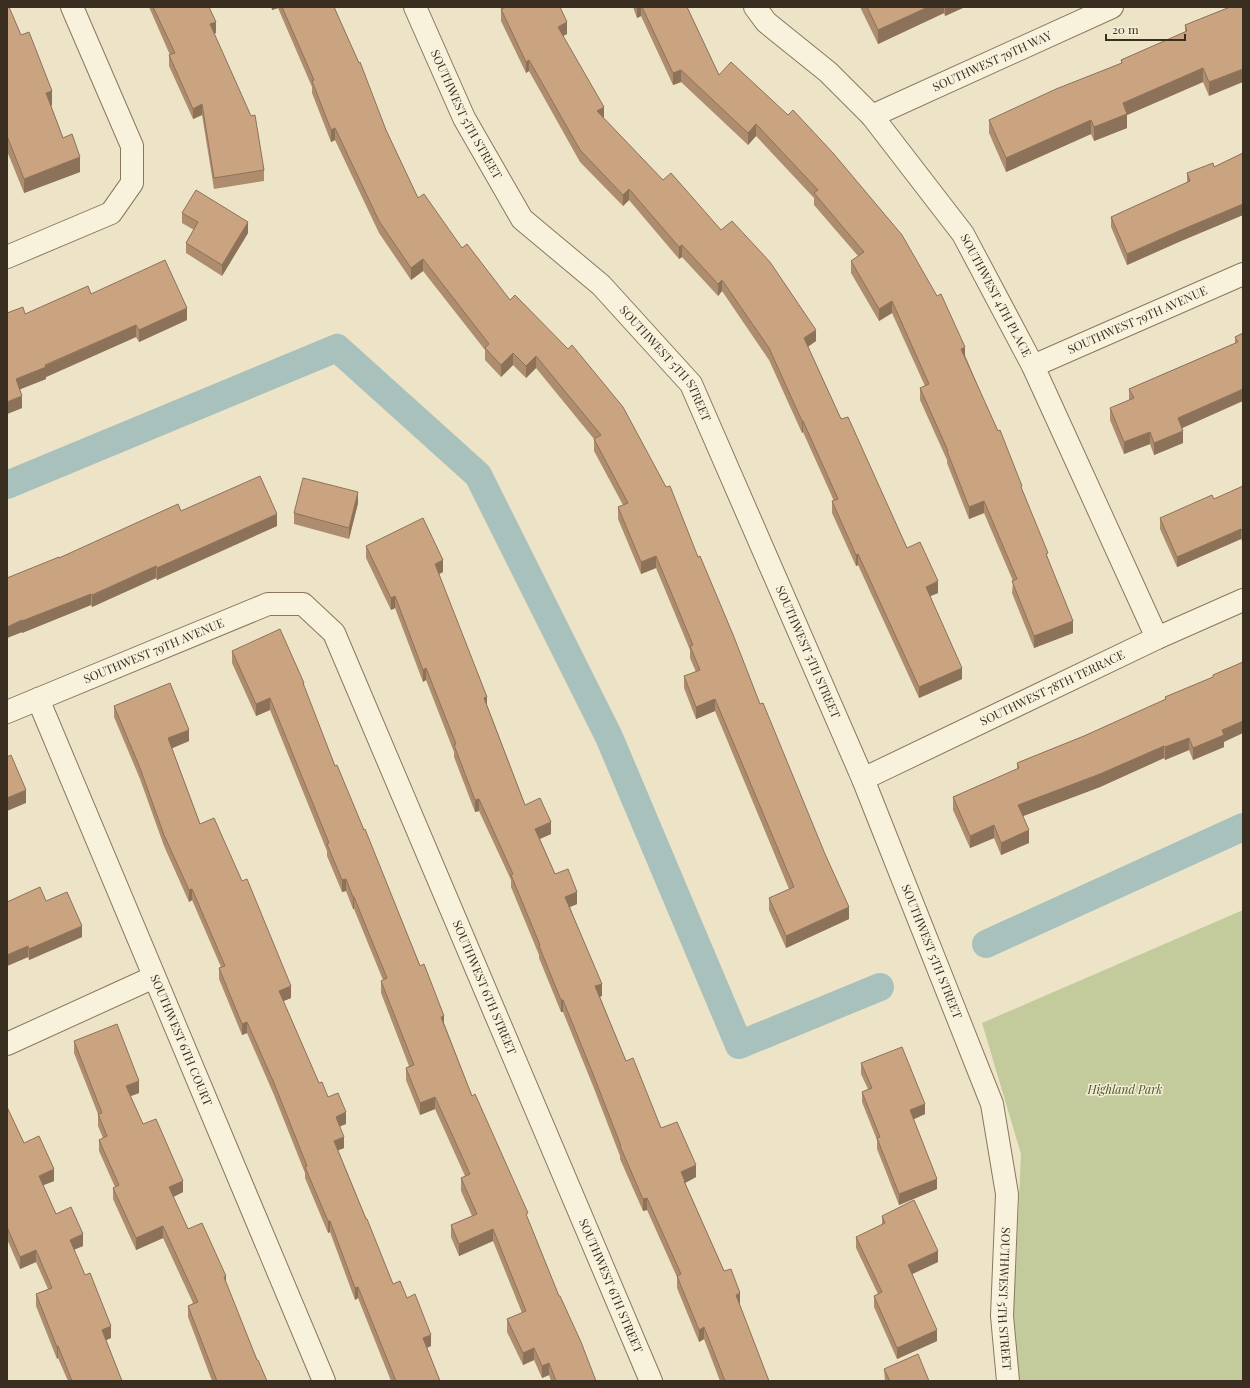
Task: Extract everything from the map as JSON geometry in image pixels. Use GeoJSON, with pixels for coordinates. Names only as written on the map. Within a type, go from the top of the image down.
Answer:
{"type":"FeatureCollection","features":[{"type":"Feature","properties":{"kind":"street"},"geometry":{"type":"LineString","coordinates":[[7,257],[111,213],[132,183],[132,146],[72,7]]}},
{"type":"Feature","properties":{"kind":"street","name":"SOUTHWEST 5TH STREET"},"geometry":{"type":"LineString","coordinates":[[415,7],[464,118],[522,219],[601,285],[691,384],[863,779],[992,1104],[1007,1194],[1002,1316],[1008,1381]]}},
{"type":"Feature","properties":{"kind":"street","name":"SOUTHWEST 4TH PLACE"},"geometry":{"type":"LineString","coordinates":[[755,7],[766,22],[828,72],[872,116],[963,234],[1033,366],[1157,638]]}},
{"type":"Feature","properties":{"kind":"street","name":"SOUTHWEST 79TH WAY"},"geometry":{"type":"LineString","coordinates":[[872,116],[1112,7]]}},
{"type":"Feature","properties":{"kind":"street","name":"SOUTHWEST 79TH AVENUE"},"geometry":{"type":"LineString","coordinates":[[1033,366],[1243,274]]}},
{"type":"Feature","properties":{"kind":"street","name":"SOUTHWEST 78TH TERRACE"},"geometry":{"type":"LineString","coordinates":[[863,779],[1157,638],[1243,600]]}},
{"type":"Feature","properties":{"kind":"street","name":"SOUTHWEST 79TH AVENUE"},"geometry":{"type":"LineString","coordinates":[[7,712],[268,604],[303,604]]}},
{"type":"Feature","properties":{"kind":"street","name":"SOUTHWEST 6TH STREET"},"geometry":{"type":"LineString","coordinates":[[303,604],[334,633],[651,1381]]}},
{"type":"Feature","properties":{"kind":"street","name":"SOUTHWEST 6TH COURT"},"geometry":{"type":"LineString","coordinates":[[38,699],[324,1381]]}},
{"type":"Feature","properties":{"kind":"street"},"geometry":{"type":"LineString","coordinates":[[7,1044],[154,977]]}},
{"type":"Feature","properties":{"kind":"green space","name":"Highland Park"},"geometry":{"type":"Polygon","coordinates":[[[1243,910],[1243,1381],[1015,1381],[1005,1350],[1016,1265],[1021,1154],[982,1023],[1243,910]]]}},
{"type":"Feature","properties":{"kind":"building"},"geometry":{"type":"Polygon","coordinates":[[[7,7],[9,7],[21,35],[29,32],[52,91],[46,93],[63,138],[72,134],[80,157],[24,179],[7,136],[7,7]]]}},
{"type":"Feature","properties":{"kind":"building"},"geometry":{"type":"Polygon","coordinates":[[[153,7],[209,7],[216,22],[210,24],[251,116],[255,115],[264,170],[214,178],[202,104],[193,109],[169,55],[175,53],[153,7]]]}},
{"type":"Feature","properties":{"kind":"building"},"geometry":{"type":"Polygon","coordinates":[[[282,7],[334,7],[359,63],[360,62],[386,130],[418,198],[424,194],[462,248],[467,244],[510,300],[515,295],[568,349],[572,345],[623,407],[666,487],[670,486],[698,557],[700,556],[734,637],[760,704],[763,703],[825,854],[849,907],[786,936],[769,898],[794,887],[715,699],[696,707],[684,676],[700,670],[690,646],[693,645],[656,556],[641,562],[618,507],[628,503],[594,439],[601,435],[536,356],[526,366],[513,353],[501,365],[485,348],[489,344],[423,259],[411,268],[379,221],[335,128],[331,130],[312,81],[314,80],[282,7]]]}},
{"type":"Feature","properties":{"kind":"building"},"geometry":{"type":"Polygon","coordinates":[[[506,7],[560,7],[567,22],[558,27],[604,107],[597,111],[663,180],[671,173],[721,230],[732,221],[770,262],[816,330],[804,338],[841,419],[848,417],[907,548],[920,542],[938,581],[926,587],[962,668],[919,687],[832,501],[838,499],[769,348],[722,280],[718,284],[682,245],[679,247],[629,189],[623,195],[580,150],[529,60],[526,62],[501,9],[506,7]]]}},
{"type":"Feature","properties":{"kind":"building"},"geometry":{"type":"Polygon","coordinates":[[[642,7],[687,7],[719,75],[731,62],[788,115],[793,110],[833,153],[902,235],[937,296],[941,294],[965,347],[961,349],[998,431],[1000,430],[1048,553],[1046,554],[1073,621],[1034,636],[1012,581],[1017,579],[984,501],[969,507],[948,451],[920,388],[929,384],[892,301],[879,309],[851,261],[864,252],[814,193],[818,190],[756,124],[748,133],[681,70],[673,73],[642,7]]]}},
{"type":"Feature","properties":{"kind":"building"},"geometry":{"type":"Polygon","coordinates":[[[867,7],[928,7],[878,30],[867,7]]]}},
{"type":"Feature","properties":{"kind":"building"},"geometry":{"type":"Polygon","coordinates":[[[1230,7],[1243,7],[1243,69],[1209,82],[1203,68],[1123,103],[1127,114],[1094,127],[1091,120],[1006,158],[989,120],[1056,89],[1122,63],[1121,60],[1187,31],[1185,25],[1230,7]]]}},
{"type":"Feature","properties":{"kind":"building"},"geometry":{"type":"Polygon","coordinates":[[[1243,153],[1243,204],[1127,254],[1111,217],[1190,181],[1187,173],[1213,163],[1214,167],[1243,153]]]}},
{"type":"Feature","properties":{"kind":"building"},"geometry":{"type":"Polygon","coordinates":[[[196,190],[248,222],[222,265],[186,243],[198,222],[182,213],[196,190]]]}},
{"type":"Feature","properties":{"kind":"building"},"geometry":{"type":"Polygon","coordinates":[[[165,260],[187,308],[139,330],[136,325],[45,365],[46,367],[16,379],[22,396],[7,402],[7,313],[23,307],[25,314],[88,286],[91,294],[165,260]]]}},
{"type":"Feature","properties":{"kind":"building"},"geometry":{"type":"Polygon","coordinates":[[[1243,333],[1243,389],[1178,418],[1183,431],[1154,443],[1150,432],[1124,442],[1110,408],[1134,398],[1129,389],[1238,342],[1235,337],[1243,333]]]}},
{"type":"Feature","properties":{"kind":"building"},"geometry":{"type":"Polygon","coordinates":[[[260,476],[277,514],[157,568],[156,566],[92,595],[91,594],[7,627],[7,578],[59,558],[178,504],[181,511],[260,476]]]}},
{"type":"Feature","properties":{"kind":"building"},"geometry":{"type":"Polygon","coordinates":[[[303,478],[358,492],[349,528],[294,513],[303,478]]]}},
{"type":"Feature","properties":{"kind":"building"},"geometry":{"type":"Polygon","coordinates":[[[1243,486],[1243,532],[1241,529],[1177,557],[1160,518],[1212,495],[1214,499],[1243,486]]]}},
{"type":"Feature","properties":{"kind":"building"},"geometry":{"type":"Polygon","coordinates":[[[423,518],[443,560],[435,564],[487,697],[484,698],[525,805],[540,798],[551,822],[535,829],[555,874],[568,869],[577,892],[565,897],[602,984],[595,986],[626,1061],[633,1058],[661,1128],[677,1122],[696,1165],[681,1172],[684,1181],[724,1271],[731,1269],[740,1293],[736,1295],[769,1381],[725,1381],[704,1327],[699,1330],[677,1276],[681,1274],[647,1198],[643,1199],[620,1146],[593,1074],[563,1000],[561,1000],[511,875],[513,874],[479,799],[475,800],[454,745],[456,744],[426,668],[423,670],[395,596],[391,598],[366,546],[423,518]]]}},
{"type":"Feature","properties":{"kind":"building"},"geometry":{"type":"Polygon","coordinates":[[[280,629],[304,683],[335,766],[337,765],[364,830],[365,829],[420,966],[424,964],[444,1016],[441,1017],[472,1096],[475,1094],[528,1213],[526,1214],[559,1296],[581,1342],[596,1381],[556,1381],[549,1363],[542,1366],[534,1348],[523,1353],[507,1319],[526,1311],[493,1229],[459,1244],[451,1225],[477,1214],[461,1178],[470,1174],[435,1097],[420,1103],[406,1068],[414,1065],[381,981],[387,978],[354,897],[346,879],[342,880],[327,844],[329,843],[270,698],[256,704],[232,651],[280,629]]]}},
{"type":"Feature","properties":{"kind":"building"},"geometry":{"type":"Polygon","coordinates":[[[1243,662],[1243,721],[1222,730],[1224,735],[1193,748],[1189,738],[1165,747],[1164,746],[1100,774],[1018,805],[1029,830],[1001,843],[994,825],[970,836],[953,797],[1019,768],[1017,763],[1084,736],[1243,662]]]}},
{"type":"Feature","properties":{"kind":"building"},"geometry":{"type":"Polygon","coordinates":[[[170,683],[189,730],[168,738],[200,824],[214,818],[242,881],[247,879],[291,986],[279,991],[319,1083],[322,1082],[328,1097],[338,1093],[346,1112],[336,1117],[344,1137],[334,1141],[393,1284],[400,1281],[407,1298],[415,1294],[431,1335],[423,1338],[440,1381],[396,1381],[358,1287],[355,1288],[330,1221],[328,1221],[305,1167],[307,1166],[274,1083],[247,1022],[242,1024],[219,968],[225,966],[192,889],[189,890],[164,835],[140,768],[114,706],[170,683]]]}},
{"type":"Feature","properties":{"kind":"building"},"geometry":{"type":"Polygon","coordinates":[[[11,755],[26,790],[7,798],[7,757],[11,755]]]}},
{"type":"Feature","properties":{"kind":"building"},"geometry":{"type":"Polygon","coordinates":[[[40,887],[46,901],[67,892],[82,926],[29,949],[28,946],[7,955],[7,902],[40,887]]]}},
{"type":"Feature","properties":{"kind":"building"},"geometry":{"type":"Polygon","coordinates":[[[117,1024],[139,1081],[126,1086],[143,1124],[156,1119],[183,1181],[169,1187],[188,1229],[202,1223],[226,1276],[224,1277],[257,1360],[267,1381],[217,1381],[188,1306],[198,1302],[163,1226],[136,1238],[113,1188],[119,1185],[99,1140],[107,1136],[98,1114],[102,1113],[74,1041],[117,1024]]]}},
{"type":"Feature","properties":{"kind":"building"},"geometry":{"type":"Polygon","coordinates":[[[902,1047],[925,1104],[910,1110],[937,1179],[899,1194],[877,1138],[880,1137],[862,1092],[872,1088],[861,1063],[902,1047]]]}},
{"type":"Feature","properties":{"kind":"building"},"geometry":{"type":"Polygon","coordinates":[[[7,1107],[24,1143],[39,1136],[54,1169],[39,1176],[56,1214],[71,1207],[83,1234],[70,1240],[85,1275],[90,1273],[111,1326],[102,1330],[122,1381],[72,1381],[58,1346],[57,1347],[36,1294],[52,1288],[36,1250],[20,1257],[7,1227],[7,1107]]]}},
{"type":"Feature","properties":{"kind":"building"},"geometry":{"type":"Polygon","coordinates":[[[914,1200],[938,1251],[908,1265],[937,1330],[897,1348],[874,1296],[882,1292],[856,1237],[885,1223],[882,1216],[914,1200]]]}},
{"type":"Feature","properties":{"kind":"building"},"geometry":{"type":"Polygon","coordinates":[[[918,1354],[929,1381],[890,1381],[884,1369],[918,1354]]]}},
{"type":"Feature","properties":{"kind":"waterway"},"geometry":{"type":"LineString","coordinates":[[7,485],[337,348],[478,475],[609,737],[739,1045],[880,987]]}},
{"type":"Feature","properties":{"kind":"waterway"},"geometry":{"type":"LineString","coordinates":[[986,944],[1243,827]]}}]}
